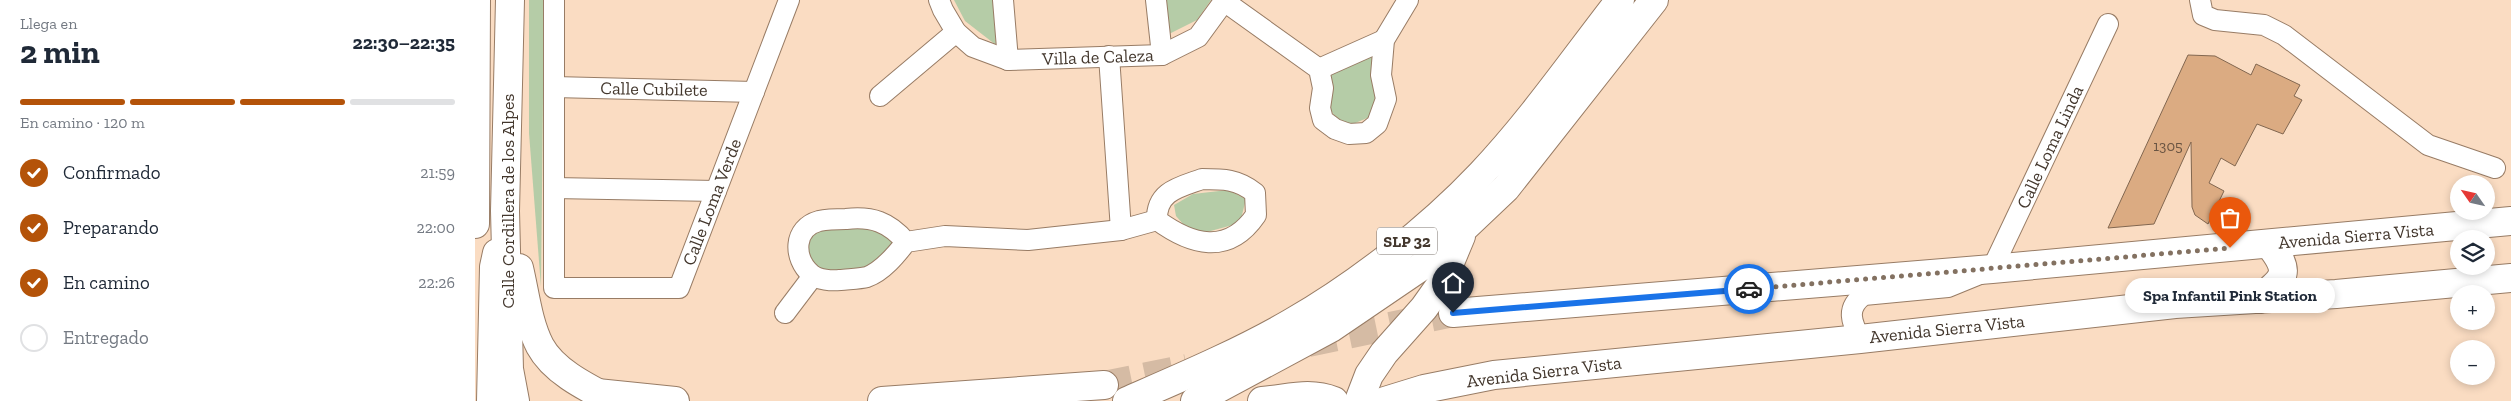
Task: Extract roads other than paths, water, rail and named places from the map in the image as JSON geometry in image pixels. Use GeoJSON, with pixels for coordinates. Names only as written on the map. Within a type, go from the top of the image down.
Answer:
{"type":"FeatureCollection","features":[{"type":"Feature","properties":{"kind":"main road","name":"Calle Cordillera de los Alpes"},"geometry":{"type":"LineString","coordinates":[[476,0],[475,202],[484,266],[481,401]]}},
{"type":"Feature","properties":{"kind":"main road","name":"Calle Cordillera de los Alpes"},"geometry":{"type":"LineString","coordinates":[[510,0],[505,211],[509,369],[515,401]]}},
{"type":"Feature","properties":{"kind":"main road","name":"SLP 32"},"geometry":{"type":"LineString","coordinates":[[1127,401],[1208,366],[1291,323],[1359,278],[1418,233],[1480,175],[1545,101],[1620,0]]}},
{"type":"Feature","properties":{"kind":"main road","name":"SLP 32"},"geometry":{"type":"LineString","coordinates":[[1195,401],[1331,328],[1428,262],[1505,188],[1655,0]]}},
{"type":"Feature","properties":{"kind":"main road"},"geometry":{"type":"LineString","coordinates":[[505,211],[530,315],[540,346],[555,364],[605,397],[675,401]]}},
{"type":"Feature","properties":{"kind":"main road"},"geometry":{"type":"LineString","coordinates":[[491,401],[494,267],[505,211]]}},
{"type":"Feature","properties":{"kind":"main road","name":"Avenida Sierra Vista"},"geometry":{"type":"LineString","coordinates":[[1453,313],[1992,269],[2511,221]]}},
{"type":"Feature","properties":{"kind":"main road"},"geometry":{"type":"LineString","coordinates":[[1359,401],[1369,375],[1384,353],[1424,308],[1441,284],[1465,226]]}},
{"type":"Feature","properties":{"kind":"main road"},"geometry":{"type":"LineString","coordinates":[[2259,299],[2279,283],[2284,270],[2282,260],[2269,244]]}},
{"type":"Feature","properties":{"kind":"main road","name":"Avenida Sierra Vista"},"geometry":{"type":"LineString","coordinates":[[1385,401],[1424,389],[1494,375],[1861,339],[2175,304],[2511,278]]}},
{"type":"Feature","properties":{"kind":"main road"},"geometry":{"type":"LineString","coordinates":[[882,401],[1104,385]]}},
{"type":"Feature","properties":{"kind":"main road"},"geometry":{"type":"LineString","coordinates":[[1262,401],[1297,394],[1324,397],[1334,401]]}},
{"type":"Feature","properties":{"kind":"street"},"geometry":{"type":"LineString","coordinates":[[554,0],[554,188],[716,191]]}},
{"type":"Feature","properties":{"kind":"street","name":"Calle Loma Verde"},"geometry":{"type":"LineString","coordinates":[[554,188],[554,288],[679,288],[789,0]]}},
{"type":"Feature","properties":{"kind":"street","name":"Villa de Caleza"},"geometry":{"type":"LineString","coordinates":[[939,0],[957,32],[973,47],[1008,60],[1162,55],[1198,37],[1224,1]]}},
{"type":"Feature","properties":{"kind":"street"},"geometry":{"type":"LineString","coordinates":[[1003,0],[1008,60]]}},
{"type":"Feature","properties":{"kind":"street"},"geometry":{"type":"LineString","coordinates":[[1157,0],[1162,55]]}},
{"type":"Feature","properties":{"kind":"street"},"geometry":{"type":"LineString","coordinates":[[1224,1],[1319,69],[1323,88],[1321,108],[1323,120],[1335,129],[1349,134],[1366,133],[1377,124],[1386,99],[1381,75],[1384,40],[1408,0]]}},
{"type":"Feature","properties":{"kind":"street"},"geometry":{"type":"LineString","coordinates":[[1584,46],[1609,0]]}},
{"type":"Feature","properties":{"kind":"street"},"geometry":{"type":"LineString","coordinates":[[2200,0],[2203,15],[2215,20],[2264,25],[2283,35],[2428,145],[2495,168]]}},
{"type":"Feature","properties":{"kind":"street","name":"Calle Loma Linda"},"geometry":{"type":"LineString","coordinates":[[1992,269],[2108,24]]}},
{"type":"Feature","properties":{"kind":"street"},"geometry":{"type":"LineString","coordinates":[[880,96],[957,32]]}},
{"type":"Feature","properties":{"kind":"street"},"geometry":{"type":"LineString","coordinates":[[1319,69],[1384,40]]}},
{"type":"Feature","properties":{"kind":"street"},"geometry":{"type":"LineString","coordinates":[[1109,56],[1121,230]]}},
{"type":"Feature","properties":{"kind":"street","name":"Calle Cubilete"},"geometry":{"type":"LineString","coordinates":[[554,87],[754,92]]}},
{"type":"Feature","properties":{"kind":"street"},"geometry":{"type":"LineString","coordinates":[[1202,179],[1229,179],[1245,185],[1255,193],[1256,215],[1251,223],[1240,233],[1213,243],[1198,242],[1177,235],[1157,220],[1157,210],[1169,191],[1202,179]]}},
{"type":"Feature","properties":{"kind":"street"},"geometry":{"type":"LineString","coordinates":[[906,242],[897,232],[882,221],[863,217],[819,221],[804,230],[798,241],[799,261],[813,276],[832,281],[867,277],[893,260],[906,242],[945,236],[1028,240],[1121,230],[1157,220]]}},
{"type":"Feature","properties":{"kind":"street"},"geometry":{"type":"LineString","coordinates":[[1861,339],[1851,321],[1857,300],[1864,295],[1948,287],[1992,269]]}},
{"type":"Feature","properties":{"kind":"street"},"geometry":{"type":"LineString","coordinates":[[785,313],[813,276]]}},
{"type":"Feature","properties":{"kind":"tunnel"},"geometry":{"type":"LineString","coordinates":[[1308,343],[1453,313]]}},
{"type":"Feature","properties":{"kind":"tunnel"},"geometry":{"type":"LineString","coordinates":[[1104,385],[1187,368]]}},
{"type":"Feature","properties":{"kind":"place","name":"Spa Infantil Pink Station"},"geometry":{"type":"Point","coordinates":[2230,248]}}]}
